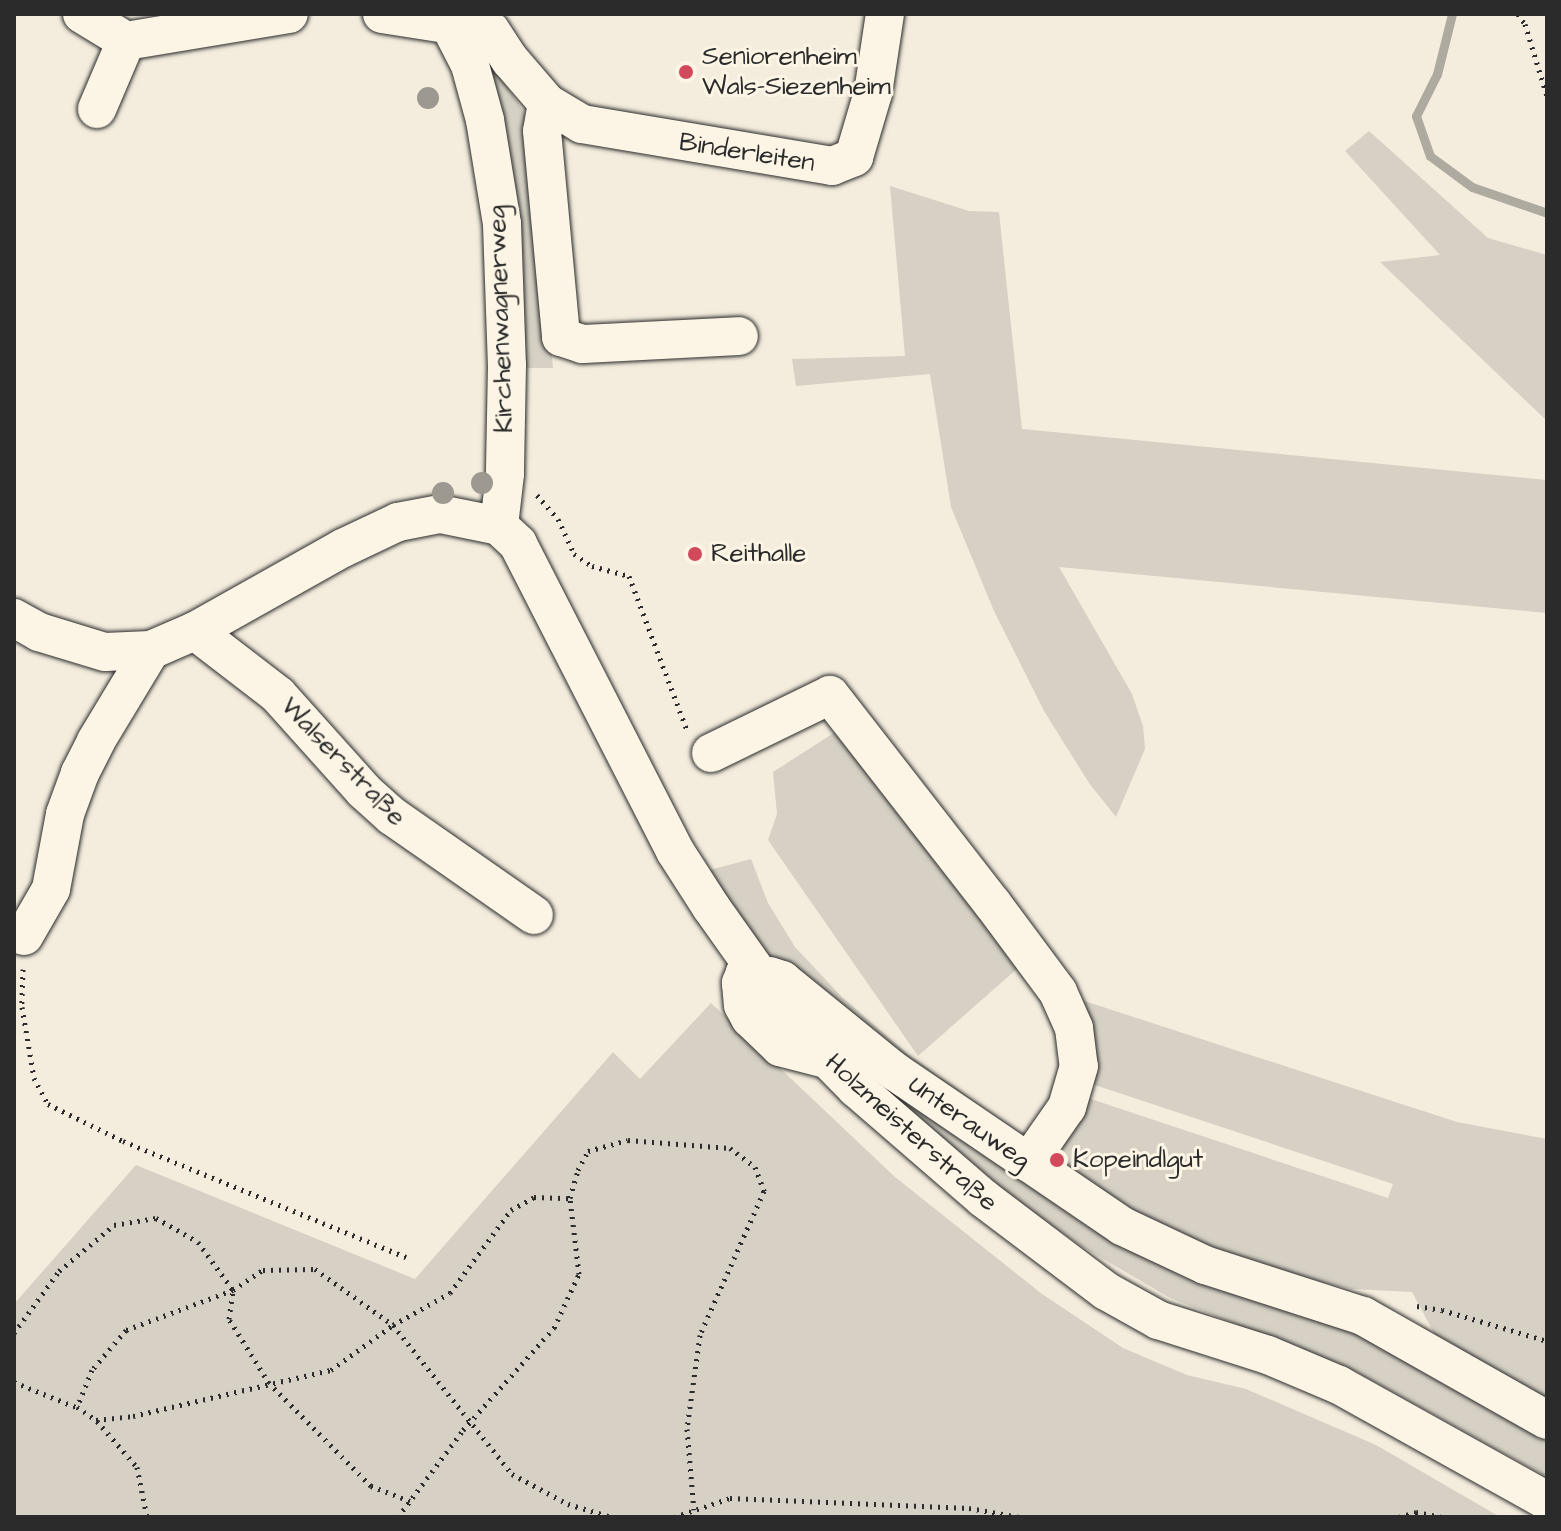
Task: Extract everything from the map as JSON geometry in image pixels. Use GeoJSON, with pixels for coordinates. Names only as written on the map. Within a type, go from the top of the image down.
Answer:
{"type":"FeatureCollection","features":[{"type":"Feature","properties":{"kind":"street"},"geometry":{"type":"LineString","coordinates":[[82,14],[126,41],[289,14]]}},
{"type":"Feature","properties":{"kind":"street"},"geometry":{"type":"LineString","coordinates":[[382,14],[456,19]]}},
{"type":"Feature","properties":{"kind":"street","name":"Binderleiten"},"geometry":{"type":"LineString","coordinates":[[456,19],[491,31],[510,60],[547,103],[582,124],[832,166],[854,157],[873,93],[885,14]]}},
{"type":"Feature","properties":{"kind":"street","name":"Kirchenwagnerweg"},"geometry":{"type":"LineString","coordinates":[[456,19],[485,120],[502,224],[507,365],[505,474],[499,526]]}},
{"type":"Feature","properties":{"kind":"street"},"geometry":{"type":"LineString","coordinates":[[97,109],[126,41]]}},
{"type":"Feature","properties":{"kind":"street"},"geometry":{"type":"LineString","coordinates":[[547,103],[542,131],[561,337],[583,344],[739,336]]}},
{"type":"Feature","properties":{"kind":"street"},"geometry":{"type":"LineString","coordinates":[[14,618],[39,632],[105,652],[151,650],[195,631],[343,548],[398,522],[440,514],[499,526],[518,544],[675,851],[753,970]]}},
{"type":"Feature","properties":{"kind":"street","name":"Walserstraße"},"geometry":{"type":"LineString","coordinates":[[195,631],[278,695],[364,791],[392,816],[534,915]]}},
{"type":"Feature","properties":{"kind":"street"},"geometry":{"type":"LineString","coordinates":[[24,936],[51,889],[65,814],[80,773],[151,650]]}},
{"type":"Feature","properties":{"kind":"street"},"geometry":{"type":"LineString","coordinates":[[711,753],[830,695],[992,903],[1058,992],[1074,1028],[1079,1066],[1067,1107],[1028,1163]]}},
{"type":"Feature","properties":{"kind":"street","name":"Holzmeisterstraße"},"geometry":{"type":"LineString","coordinates":[[753,970],[745,973],[741,983],[743,1005],[750,1018],[780,1047],[829,1060],[919,1146],[1052,1253],[1106,1291],[1158,1320],[1268,1355],[1339,1385],[1547,1501]]}},
{"type":"Feature","properties":{"kind":"street","name":"Unterauweg"},"geometry":{"type":"LineString","coordinates":[[753,970],[782,980],[894,1071],[1090,1207],[1159,1245],[1205,1265],[1363,1316],[1547,1420]]}},
{"type":"Feature","properties":{"kind":"path"},"geometry":{"type":"LineString","coordinates":[[1518,14],[1547,96]]}},
{"type":"Feature","properties":{"kind":"path"},"geometry":{"type":"LineString","coordinates":[[505,474],[527,483],[558,519],[574,554],[592,566],[629,576],[685,728],[711,753]]}},
{"type":"Feature","properties":{"kind":"path"},"geometry":{"type":"LineString","coordinates":[[24,936],[22,1007],[34,1078],[48,1104],[123,1141],[406,1257]]}},
{"type":"Feature","properties":{"kind":"path"},"geometry":{"type":"LineString","coordinates":[[398,1517],[471,1420],[554,1328],[579,1274],[570,1198],[588,1151],[628,1140],[730,1148],[755,1167],[764,1191],[700,1335],[687,1429],[694,1510]]}},
{"type":"Feature","properties":{"kind":"path"},"geometry":{"type":"LineString","coordinates":[[96,1420],[133,1416],[331,1370],[393,1325],[450,1293],[511,1210],[534,1197],[570,1198]]}},
{"type":"Feature","properties":{"kind":"path"},"geometry":{"type":"LineString","coordinates":[[14,1333],[59,1271],[114,1225],[156,1218],[198,1242],[233,1290],[229,1319],[269,1383],[371,1486],[410,1501]]}},
{"type":"Feature","properties":{"kind":"path"},"geometry":{"type":"LineString","coordinates":[[77,1407],[92,1370],[126,1330],[233,1290],[263,1270],[315,1269],[393,1325],[512,1474],[568,1504],[612,1517]]}},
{"type":"Feature","properties":{"kind":"path"},"geometry":{"type":"LineString","coordinates":[[1363,1316],[1404,1305],[1442,1310],[1547,1341]]}},
{"type":"Feature","properties":{"kind":"path"},"geometry":{"type":"LineString","coordinates":[[14,1382],[77,1407],[96,1420],[137,1467],[147,1517]]}},
{"type":"Feature","properties":{"kind":"path"},"geometry":{"type":"LineString","coordinates":[[674,1517],[730,1498],[969,1508],[1019,1517]]}},
{"type":"Feature","properties":{"kind":"path"},"geometry":{"type":"LineString","coordinates":[[1399,1517],[1416,1512],[1441,1517]]}},
{"type":"Feature","properties":{"kind":"shaded area"},"geometry":{"type":"Polygon","coordinates":[[[474,33],[531,124],[553,368],[517,368],[474,33]]]}},
{"type":"Feature","properties":{"kind":"shaded area"},"geometry":{"type":"Polygon","coordinates":[[[1369,131],[1488,238],[1547,255],[1547,421],[1380,262],[1440,255],[1345,151],[1369,131]]]}},
{"type":"Feature","properties":{"kind":"shaded area"},"geometry":{"type":"Polygon","coordinates":[[[890,186],[969,211],[999,212],[1022,429],[1547,480],[1547,613],[1059,567],[1132,694],[1143,726],[1145,749],[1116,817],[1089,783],[1044,711],[994,611],[951,507],[930,374],[796,386],[792,359],[905,356],[890,186]]]}},
{"type":"Feature","properties":{"kind":"shaded area"},"geometry":{"type":"Polygon","coordinates":[[[843,727],[1018,968],[918,1056],[768,840],[777,814],[773,772],[843,727]]]}},
{"type":"Feature","properties":{"kind":"shaded area"},"geometry":{"type":"Polygon","coordinates":[[[751,859],[768,903],[795,947],[841,996],[909,1055],[1022,1134],[1015,1145],[786,972],[754,942],[706,871],[751,859]]]}},
{"type":"Feature","properties":{"kind":"shaded area"},"geometry":{"type":"Polygon","coordinates":[[[1069,996],[1457,1122],[1547,1139],[1547,1399],[1435,1335],[1412,1292],[1352,1289],[1321,1282],[1162,1232],[1049,1168],[1079,1095],[1388,1198],[1393,1184],[1083,1081],[1069,996]]]}},
{"type":"Feature","properties":{"kind":"shaded area"},"geometry":{"type":"Polygon","coordinates":[[[711,1003],[895,1177],[1042,1294],[1123,1348],[1187,1375],[1246,1389],[1376,1445],[1500,1517],[14,1517],[14,1304],[136,1165],[415,1279],[613,1052],[640,1079],[711,1003]]]}},
{"type":"Feature","properties":{"kind":"shaded area"},"geometry":{"type":"Polygon","coordinates":[[[883,1086],[1113,1242],[1198,1282],[1355,1332],[1547,1441],[1547,1477],[1357,1372],[1170,1298],[1078,1244],[994,1184],[883,1086]]]}},
{"type":"Feature","properties":{"kind":"waterway"},"geometry":{"type":"LineString","coordinates":[[1452,14],[1437,74],[1416,116],[1430,156],[1472,187],[1547,213]]}},
{"type":"Feature","properties":{"kind":"place","name":"Seniorenheim Wals-Siezenheim"},"geometry":{"type":"Point","coordinates":[686,72]}},
{"type":"Feature","properties":{"kind":"place","name":"Reithalle"},"geometry":{"type":"Point","coordinates":[695,554]}},
{"type":"Feature","properties":{"kind":"place","name":"Kopeindlgut"},"geometry":{"type":"Point","coordinates":[1057,1160]}}]}
